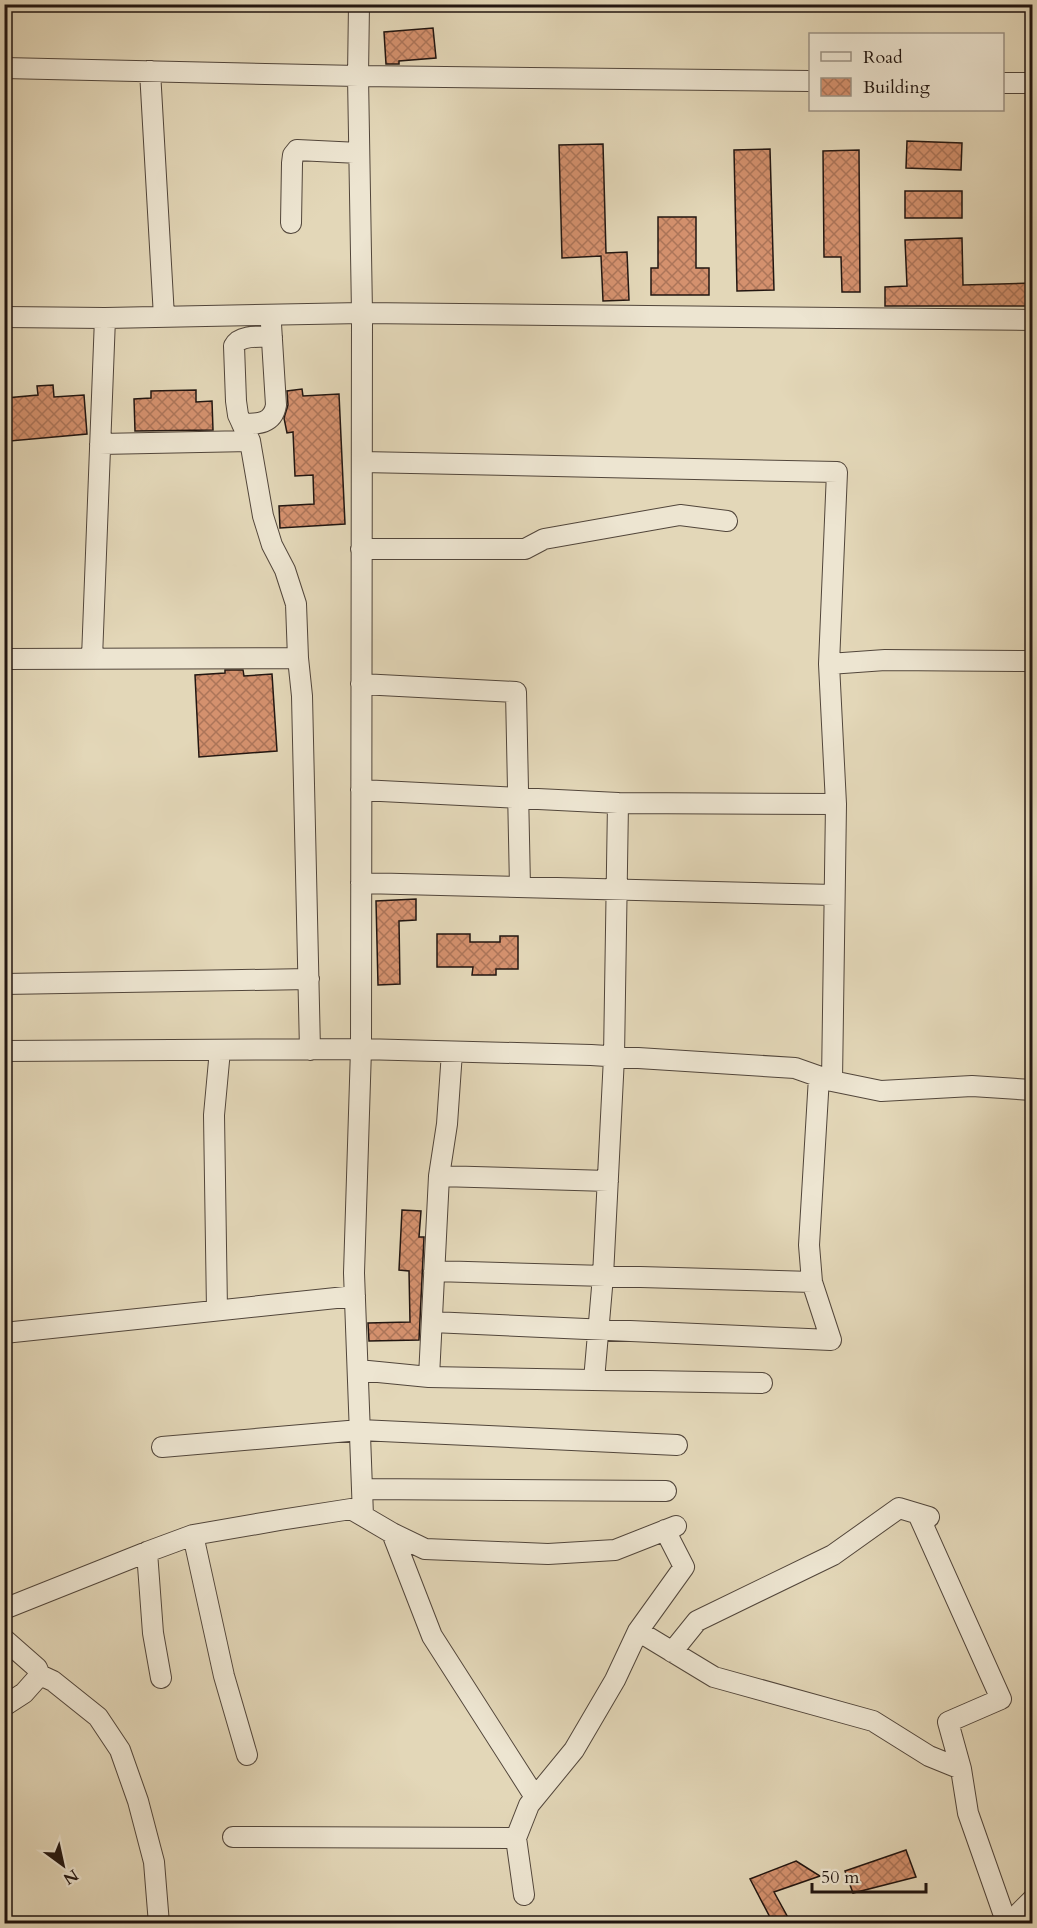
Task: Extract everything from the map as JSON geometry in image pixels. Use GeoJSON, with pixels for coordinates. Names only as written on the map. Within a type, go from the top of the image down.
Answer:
{"type":"FeatureCollection","features":[{"type":"Feature","properties":{"kind":"street"},"geometry":{"type":"LineString","coordinates":[[359,4],[362,313],[361,1050],[354,1273],[363,1516]]}},
{"type":"Feature","properties":{"kind":"street"},"geometry":{"type":"LineString","coordinates":[[4,68],[358,76],[809,81]]}},
{"type":"Feature","properties":{"kind":"street"},"geometry":{"type":"LineString","coordinates":[[150,71],[164,317]]}},
{"type":"Feature","properties":{"kind":"street"},"geometry":{"type":"LineString","coordinates":[[1004,83],[1032,83]]}},
{"type":"Feature","properties":{"kind":"street"},"geometry":{"type":"LineString","coordinates":[[291,223],[292,163],[293,155],[297,150],[359,153]]}},
{"type":"Feature","properties":{"kind":"street"},"geometry":{"type":"LineString","coordinates":[[4,317],[105,318],[362,313],[1032,320]]}},
{"type":"Feature","properties":{"kind":"street"},"geometry":{"type":"LineString","coordinates":[[100,444],[246,433],[269,419],[275,414],[276,405],[270,315]]}},
{"type":"Feature","properties":{"kind":"street"},"geometry":{"type":"LineString","coordinates":[[92,658],[105,318]]}},
{"type":"Feature","properties":{"kind":"street"},"geometry":{"type":"LineString","coordinates":[[272,337],[242,338],[236,342],[234,346],[236,401],[246,433],[272,545],[285,570],[296,604],[302,696],[310,1050]]}},
{"type":"Feature","properties":{"kind":"street"},"geometry":{"type":"LineString","coordinates":[[362,462],[837,472],[829,664],[836,804],[834,895],[826,1079],[808,1245],[812,1282],[831,1340],[432,1322]]}},
{"type":"Feature","properties":{"kind":"street"},"geometry":{"type":"LineString","coordinates":[[361,549],[525,549],[544,539],[680,515],[727,521]]}},
{"type":"Feature","properties":{"kind":"street"},"geometry":{"type":"LineString","coordinates":[[4,659],[298,658]]}},
{"type":"Feature","properties":{"kind":"street"},"geometry":{"type":"LineString","coordinates":[[829,664],[885,660],[1032,661]]}},
{"type":"Feature","properties":{"kind":"street"},"geometry":{"type":"LineString","coordinates":[[361,684],[516,692],[520,887]]}},
{"type":"Feature","properties":{"kind":"street"},"geometry":{"type":"LineString","coordinates":[[361,790],[618,803],[836,804]]}},
{"type":"Feature","properties":{"kind":"street"},"geometry":{"type":"LineString","coordinates":[[594,1380],[603,1276],[614,1057],[618,803]]}},
{"type":"Feature","properties":{"kind":"street"},"geometry":{"type":"LineString","coordinates":[[361,883],[834,895]]}},
{"type":"Feature","properties":{"kind":"street"},"geometry":{"type":"LineString","coordinates":[[4,984],[309,979]]}},
{"type":"Feature","properties":{"kind":"street"},"geometry":{"type":"LineString","coordinates":[[217,1310],[214,1115],[220,1050]]}},
{"type":"Feature","properties":{"kind":"street"},"geometry":{"type":"LineString","coordinates":[[4,1051],[361,1050],[614,1057],[795,1068],[826,1079],[881,1090],[972,1086],[1032,1090]]}},
{"type":"Feature","properties":{"kind":"street"},"geometry":{"type":"LineString","coordinates":[[429,1377],[439,1176],[447,1124],[452,1052]]}},
{"type":"Feature","properties":{"kind":"street"},"geometry":{"type":"LineString","coordinates":[[439,1176],[608,1181]]}},
{"type":"Feature","properties":{"kind":"street"},"geometry":{"type":"LineString","coordinates":[[434,1271],[812,1282]]}},
{"type":"Feature","properties":{"kind":"street"},"geometry":{"type":"LineString","coordinates":[[4,1333],[355,1296]]}},
{"type":"Feature","properties":{"kind":"street"},"geometry":{"type":"LineString","coordinates":[[358,1370],[429,1377],[762,1383]]}},
{"type":"Feature","properties":{"kind":"street"},"geometry":{"type":"LineString","coordinates":[[162,1447],[360,1430],[677,1445]]}},
{"type":"Feature","properties":{"kind":"street"},"geometry":{"type":"LineString","coordinates":[[362,1489],[666,1491]]}},
{"type":"Feature","properties":{"kind":"street"},"geometry":{"type":"LineString","coordinates":[[672,1652],[698,1621],[833,1556],[899,1508],[923,1516],[1001,1700],[948,1722],[961,1769],[968,1813],[1008,1923],[1032,1901]]}},
{"type":"Feature","properties":{"kind":"street"},"geometry":{"type":"LineString","coordinates":[[4,1609],[193,1535],[351,1509],[425,1549],[548,1554],[615,1550],[671,1528],[684,1567],[638,1631],[615,1680],[574,1750],[529,1805],[516,1838],[524,1895]]}},
{"type":"Feature","properties":{"kind":"street"},"geometry":{"type":"LineString","coordinates":[[392,1533],[432,1636],[536,1797]]}},
{"type":"Feature","properties":{"kind":"street"},"geometry":{"type":"LineString","coordinates":[[193,1535],[224,1676],[247,1755]]}},
{"type":"Feature","properties":{"kind":"street"},"geometry":{"type":"LineString","coordinates":[[147,1552],[153,1633],[161,1678]]}},
{"type":"Feature","properties":{"kind":"street"},"geometry":{"type":"LineString","coordinates":[[638,1631],[714,1677],[873,1721],[930,1756],[961,1769]]}},
{"type":"Feature","properties":{"kind":"street"},"geometry":{"type":"LineString","coordinates":[[4,1639],[38,1668],[40,1676]]}},
{"type":"Feature","properties":{"kind":"street"},"geometry":{"type":"LineString","coordinates":[[4,1706],[24,1693],[40,1676]]}},
{"type":"Feature","properties":{"kind":"street"},"geometry":{"type":"LineString","coordinates":[[40,1676],[53,1681],[98,1717],[120,1750],[138,1801],[154,1862],[159,1923]]}},
{"type":"Feature","properties":{"kind":"street"},"geometry":{"type":"LineString","coordinates":[[233,1837],[516,1838]]}},
{"type":"Feature","properties":{"kind":"building"},"geometry":{"type":"Polygon","coordinates":[[[433,28],[436,58],[386,64],[384,32],[433,28]]]}},
{"type":"Feature","properties":{"kind":"building"},"geometry":{"type":"Polygon","coordinates":[[[907,141],[962,143],[961,170],[906,168],[907,141]]]}},
{"type":"Feature","properties":{"kind":"building"},"geometry":{"type":"Polygon","coordinates":[[[603,144],[606,253],[627,252],[629,300],[603,301],[601,256],[562,258],[559,145],[603,144]]]}},
{"type":"Feature","properties":{"kind":"building"},"geometry":{"type":"Polygon","coordinates":[[[770,149],[774,290],[737,291],[734,150],[770,149]]]}},
{"type":"Feature","properties":{"kind":"building"},"geometry":{"type":"Polygon","coordinates":[[[859,150],[860,292],[842,292],[841,257],[824,257],[823,151],[859,150]]]}},
{"type":"Feature","properties":{"kind":"building"},"geometry":{"type":"Polygon","coordinates":[[[905,191],[962,191],[962,218],[905,218],[905,191]]]}},
{"type":"Feature","properties":{"kind":"building"},"geometry":{"type":"Polygon","coordinates":[[[658,217],[696,217],[696,268],[709,268],[709,295],[651,295],[651,268],[658,268],[658,217]]]}},
{"type":"Feature","properties":{"kind":"building"},"geometry":{"type":"Polygon","coordinates":[[[962,238],[963,285],[1032,283],[1032,306],[885,306],[885,287],[907,286],[905,240],[962,238]]]}},
{"type":"Feature","properties":{"kind":"building"},"geometry":{"type":"Polygon","coordinates":[[[53,385],[54,397],[84,395],[87,434],[10,441],[6,398],[38,395],[37,386],[53,385]]]}},
{"type":"Feature","properties":{"kind":"building"},"geometry":{"type":"Polygon","coordinates":[[[302,389],[303,396],[339,394],[345,524],[280,528],[279,506],[314,504],[313,475],[295,476],[293,432],[287,433],[284,418],[288,405],[287,391],[302,389]]]}},
{"type":"Feature","properties":{"kind":"building"},"geometry":{"type":"Polygon","coordinates":[[[196,390],[196,402],[212,401],[213,430],[135,431],[134,399],[151,398],[151,391],[196,390]]]}},
{"type":"Feature","properties":{"kind":"building"},"geometry":{"type":"Polygon","coordinates":[[[225,670],[243,670],[244,676],[272,674],[277,751],[199,757],[195,675],[225,673],[225,670]]]}},
{"type":"Feature","properties":{"kind":"building"},"geometry":{"type":"Polygon","coordinates":[[[416,899],[416,920],[399,921],[400,984],[378,985],[376,901],[416,899]]]}},
{"type":"Feature","properties":{"kind":"building"},"geometry":{"type":"Polygon","coordinates":[[[437,934],[470,934],[470,942],[500,942],[500,936],[518,936],[518,969],[496,969],[496,975],[472,975],[473,967],[437,967],[437,934]]]}},
{"type":"Feature","properties":{"kind":"building"},"geometry":{"type":"Polygon","coordinates":[[[402,1210],[421,1211],[419,1237],[424,1237],[419,1340],[369,1341],[368,1323],[410,1322],[409,1271],[399,1270],[402,1210]]]}},
{"type":"Feature","properties":{"kind":"building"},"geometry":{"type":"Polygon","coordinates":[[[906,1850],[916,1877],[853,1893],[845,1871],[906,1850]]]}},
{"type":"Feature","properties":{"kind":"building"},"geometry":{"type":"Polygon","coordinates":[[[796,1861],[820,1876],[774,1892],[791,1923],[773,1923],[750,1879],[796,1861]]]}}]}
